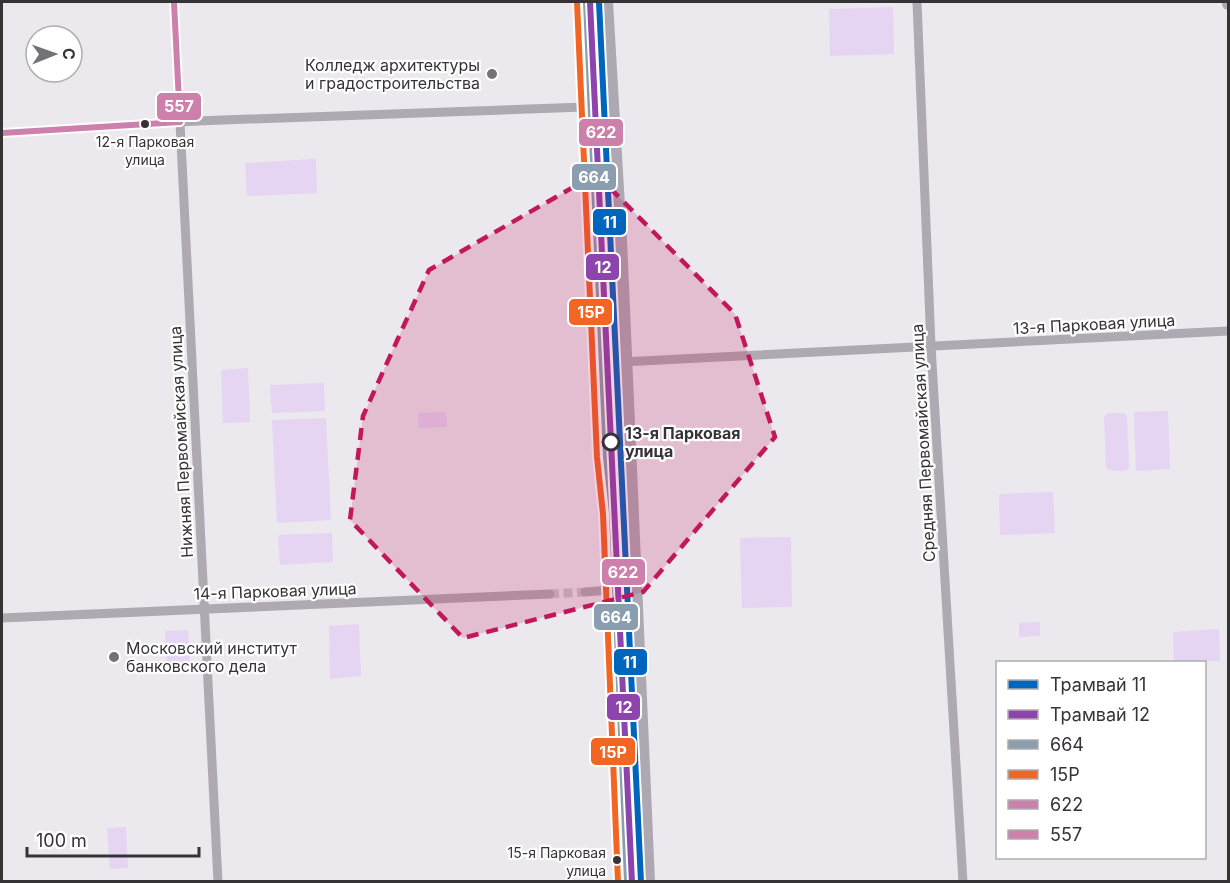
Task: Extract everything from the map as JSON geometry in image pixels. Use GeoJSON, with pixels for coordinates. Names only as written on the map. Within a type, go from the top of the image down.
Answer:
{"type":"FeatureCollection","features":[{"type":"Feature","properties":{"kind":"main road"},"geometry":{"type":"LineString","coordinates":[[586,2],[602,363],[616,590],[627,882]]}},
{"type":"Feature","properties":{"kind":"main road"},"geometry":{"type":"LineString","coordinates":[[606,2],[636,588],[648,882]]}},
{"type":"Feature","properties":{"kind":"street","name":"Нижняя Первомайская улица"},"geometry":{"type":"LineString","coordinates":[[174,2],[218,882]]}},
{"type":"Feature","properties":{"kind":"street","name":"Средняя Первомайская улица"},"geometry":{"type":"LineString","coordinates":[[917,2],[932,346],[963,882]]}},
{"type":"Feature","properties":{"kind":"street"},"geometry":{"type":"LineString","coordinates":[[2,133],[180,122],[612,106]]}},
{"type":"Feature","properties":{"kind":"street","name":"13-я Парковая улица"},"geometry":{"type":"LineString","coordinates":[[602,363],[1228,331]]}},
{"type":"Feature","properties":{"kind":"street"},"geometry":{"type":"LineString","coordinates":[[585,592],[636,588]]}},
{"type":"Feature","properties":{"kind":"street","name":"14-я Парковая улица"},"geometry":{"type":"LineString","coordinates":[[2,618],[550,594]]}},
{"type":"Feature","properties":{"kind":"highlighted area"},"geometry":{"type":"Polygon","coordinates":[[[596,174],[735,314],[775,437],[643,592],[463,638],[350,520],[363,416],[429,270],[596,174]]]}},
{"type":"Feature","properties":{"kind":"shaded area"},"geometry":{"type":"Polygon","coordinates":[[[893,7],[894,54],[830,56],[829,9],[893,7]]]}},
{"type":"Feature","properties":{"kind":"shaded area"},"geometry":{"type":"Polygon","coordinates":[[[316,159],[317,193],[247,196],[245,163],[316,159]]]}},
{"type":"Feature","properties":{"kind":"shaded area"},"geometry":{"type":"Polygon","coordinates":[[[248,368],[250,422],[223,423],[221,370],[248,368]]]}},
{"type":"Feature","properties":{"kind":"shaded area"},"geometry":{"type":"Polygon","coordinates":[[[324,383],[325,411],[272,413],[270,385],[324,383]]]}},
{"type":"Feature","properties":{"kind":"shaded area"},"geometry":{"type":"Polygon","coordinates":[[[1168,411],[1170,469],[1136,471],[1134,412],[1168,411]]]}},
{"type":"Feature","properties":{"kind":"shaded area"},"geometry":{"type":"Polygon","coordinates":[[[446,412],[447,427],[419,428],[418,413],[446,412]]]}},
{"type":"Feature","properties":{"kind":"shaded area"},"geometry":{"type":"Polygon","coordinates":[[[1108,413],[1124,413],[1127,416],[1129,468],[1124,471],[1106,468],[1104,417],[1108,413]]]}},
{"type":"Feature","properties":{"kind":"shaded area"},"geometry":{"type":"Polygon","coordinates":[[[326,418],[331,520],[277,523],[272,420],[326,418]]]}},
{"type":"Feature","properties":{"kind":"shaded area"},"geometry":{"type":"Polygon","coordinates":[[[1053,492],[1055,533],[1000,535],[999,494],[1053,492]]]}},
{"type":"Feature","properties":{"kind":"shaded area"},"geometry":{"type":"Polygon","coordinates":[[[332,533],[333,562],[280,565],[278,535],[332,533]]]}},
{"type":"Feature","properties":{"kind":"shaded area"},"geometry":{"type":"Polygon","coordinates":[[[791,537],[792,607],[742,608],[740,538],[791,537]]]}},
{"type":"Feature","properties":{"kind":"shaded area"},"geometry":{"type":"Polygon","coordinates":[[[1040,622],[1040,636],[1019,637],[1019,623],[1040,622]]]}},
{"type":"Feature","properties":{"kind":"shaded area"},"geometry":{"type":"Polygon","coordinates":[[[359,624],[361,676],[330,679],[329,626],[359,624]]]}},
{"type":"Feature","properties":{"kind":"shaded area"},"geometry":{"type":"Polygon","coordinates":[[[1219,629],[1220,661],[1174,661],[1173,632],[1219,629]]]}},
{"type":"Feature","properties":{"kind":"shaded area"},"geometry":{"type":"Polygon","coordinates":[[[188,630],[190,670],[167,671],[165,631],[188,630]]]}},
{"type":"Feature","properties":{"kind":"shaded area"},"geometry":{"type":"Polygon","coordinates":[[[126,827],[128,868],[110,869],[107,828],[126,827]]]}},
{"type":"Feature","properties":{"kind":"tunnel"},"geometry":{"type":"LineString","coordinates":[[550,594],[585,592]]}},
{"type":"Feature","properties":{"kind":"tram line","name":"12"},"geometry":{"type":"LineString","coordinates":[[590,2],[632,882]]}},
{"type":"Feature","properties":{"kind":"tram line","name":"11"},"geometry":{"type":"LineString","coordinates":[[599,2],[641,882]]}},
{"type":"Feature","properties":{"kind":"transit line","name":"557"},"geometry":{"type":"LineString","coordinates":[[2,133],[180,122],[174,2]]}},
{"type":"Feature","properties":{"kind":"transit line","name":"15Р"},"geometry":{"type":"LineString","coordinates":[[577,2],[597,457],[603,514],[618,882]]}},
{"type":"Feature","properties":{"kind":"transit line","name":"664"},"geometry":{"type":"LineString","coordinates":[[586,2],[606,457],[612,513],[627,882]]}},
{"type":"Feature","properties":{"kind":"transit line","name":"622"},"geometry":{"type":"LineString","coordinates":[[595,2],[615,456],[621,513],[636,882]]}},
{"type":"Feature","properties":{"kind":"place","name":"Колледж архитектуры и градостроительства"},"geometry":{"type":"Point","coordinates":[492,74]}},
{"type":"Feature","properties":{"kind":"place","name":"12-я Парковая улица"},"geometry":{"type":"Point","coordinates":[145,124]}},
{"type":"Feature","properties":{"kind":"place","name":"13-я Парковая улица"},"geometry":{"type":"Point","coordinates":[611,442]}},
{"type":"Feature","properties":{"kind":"place","name":"Московский институт банковского дела"},"geometry":{"type":"Point","coordinates":[114,657]}},
{"type":"Feature","properties":{"kind":"place","name":"15-я Парковая улица"},"geometry":{"type":"Point","coordinates":[617,860]}}]}
